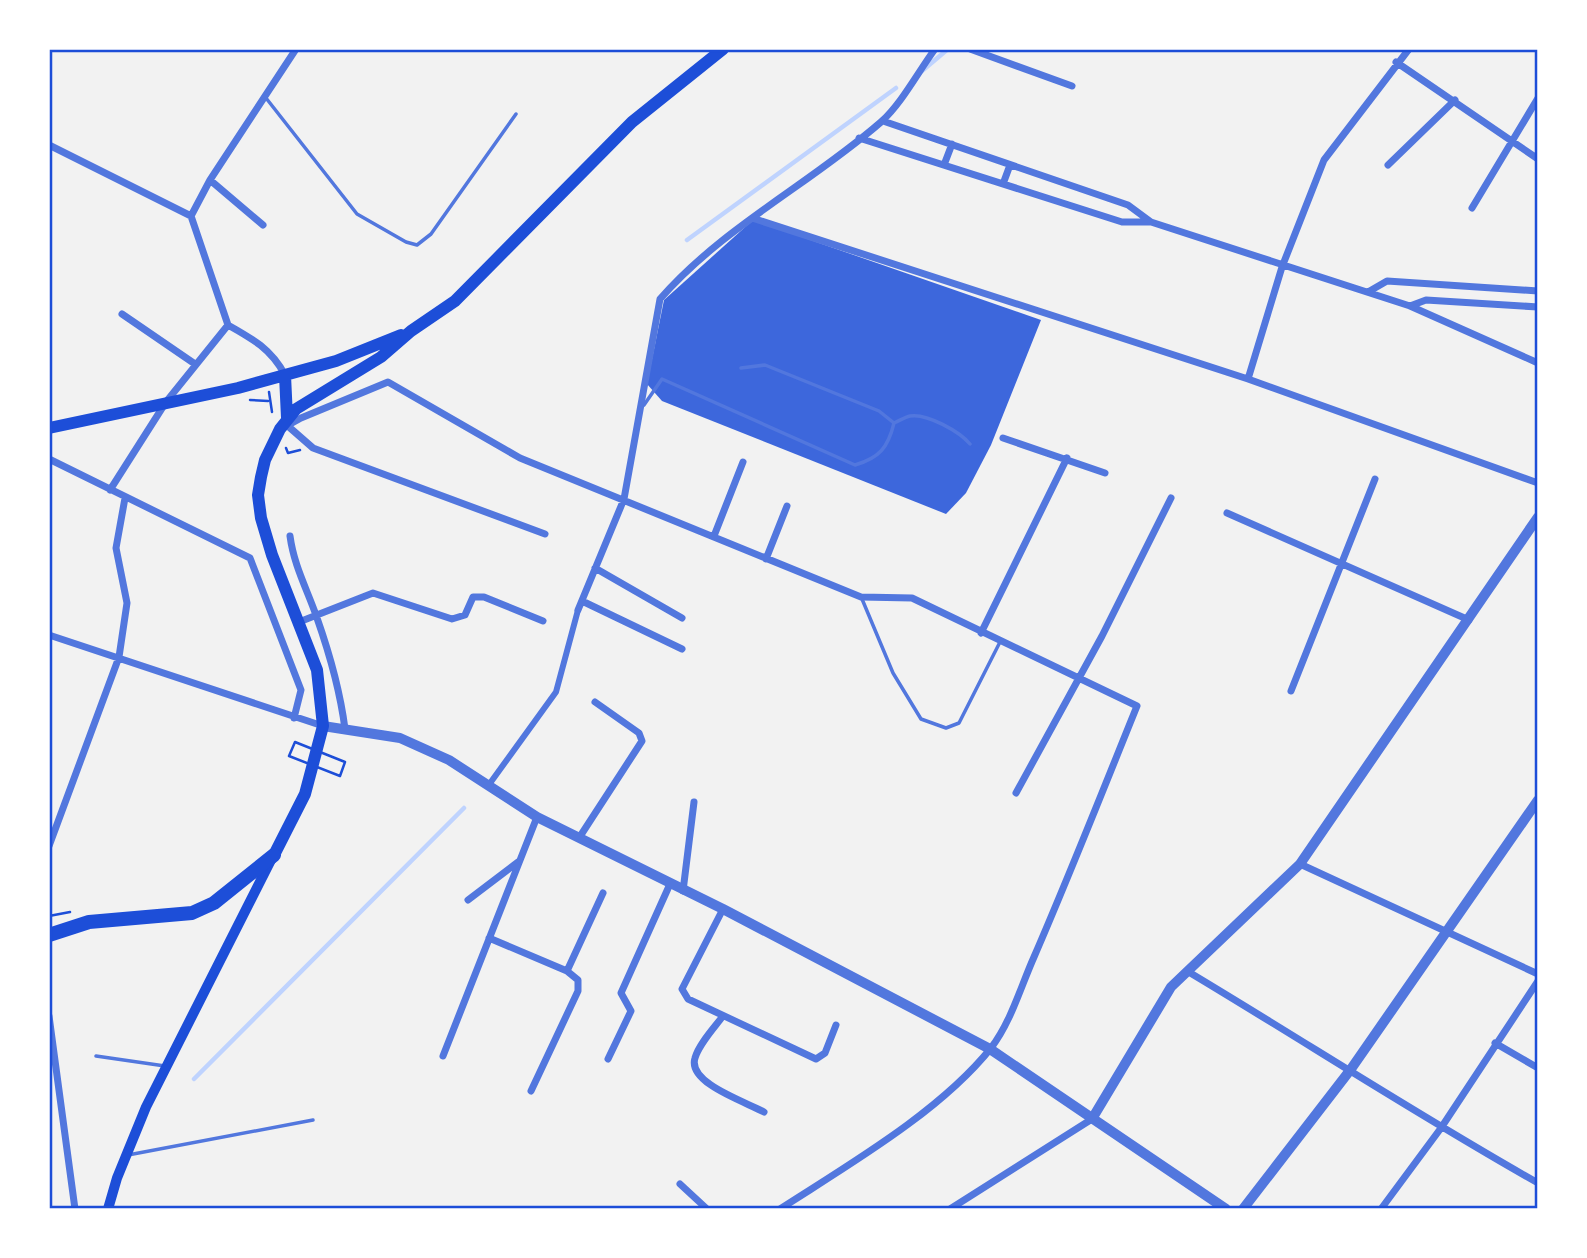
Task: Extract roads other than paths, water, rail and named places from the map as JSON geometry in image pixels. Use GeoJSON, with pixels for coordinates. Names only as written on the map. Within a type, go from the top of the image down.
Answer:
{"type":"FeatureCollection","features":[{"type":"Feature","properties":{"kind":"highway"},"geometry":{"type":"LineString","coordinates":[[49,935],[89,922],[192,914],[214,903],[274,855]]}},
{"type":"Feature","properties":{"kind":"main road"},"geometry":{"type":"LineString","coordinates":[[108,1209],[126,1156],[167,1066],[306,794],[318,751],[323,726],[317,670],[272,555],[258,495],[265,460],[296,409],[381,357],[411,331],[455,301],[632,122],[723,49]]}},
{"type":"Feature","properties":{"kind":"main road"},"geometry":{"type":"LineString","coordinates":[[49,428],[335,362],[411,331]]}},
{"type":"Feature","properties":{"kind":"main road"},"geometry":{"type":"LineString","coordinates":[[285,375],[285,425]]}},
{"type":"Feature","properties":{"kind":"street"},"geometry":{"type":"LineString","coordinates":[[191,216],[210,180],[296,49]]}},
{"type":"Feature","properties":{"kind":"street"},"geometry":{"type":"LineString","coordinates":[[488,786],[556,692],[578,610],[624,499],[660,299],[679,277],[752,218],[883,121],[935,49]]}},
{"type":"Feature","properties":{"kind":"street"},"geometry":{"type":"LineString","coordinates":[[970,49],[1072,86]]}},
{"type":"Feature","properties":{"kind":"street"},"geometry":{"type":"LineString","coordinates":[[1248,379],[1282,267],[1324,160],[1396,62],[1409,49]]}},
{"type":"Feature","properties":{"kind":"street"},"geometry":{"type":"LineString","coordinates":[[1396,62],[1538,159]]}},
{"type":"Feature","properties":{"kind":"street"},"geometry":{"type":"LineString","coordinates":[[1472,208],[1538,98]]}},
{"type":"Feature","properties":{"kind":"street"},"geometry":{"type":"LineString","coordinates":[[1388,165],[1455,100]]}},
{"type":"Feature","properties":{"kind":"street"},"geometry":{"type":"LineString","coordinates":[[883,121],[1128,205],[1151,222],[1282,267],[1410,306],[1538,363]]}},
{"type":"Feature","properties":{"kind":"street"},"geometry":{"type":"LineString","coordinates":[[859,138],[1122,222],[1151,222]]}},
{"type":"Feature","properties":{"kind":"street"},"geometry":{"type":"LineString","coordinates":[[944,165],[952,144]]}},
{"type":"Feature","properties":{"kind":"street"},"geometry":{"type":"LineString","coordinates":[[49,145],[191,216],[228,325],[259,342],[275,356],[285,375]]}},
{"type":"Feature","properties":{"kind":"street"},"geometry":{"type":"LineString","coordinates":[[1003,184],[1010,165]]}},
{"type":"Feature","properties":{"kind":"street"},"geometry":{"type":"LineString","coordinates":[[210,180],[263,225]]}},
{"type":"Feature","properties":{"kind":"street"},"geometry":{"type":"LineString","coordinates":[[1075,207],[1081,189]]}},
{"type":"Feature","properties":{"kind":"street"},"geometry":{"type":"LineString","coordinates":[[752,218],[1248,379],[1538,483]]}},
{"type":"Feature","properties":{"kind":"street"},"geometry":{"type":"LineString","coordinates":[[1368,292],[1387,281],[1538,291]]}},
{"type":"Feature","properties":{"kind":"street"},"geometry":{"type":"LineString","coordinates":[[1410,306],[1426,300],[1538,307]]}},
{"type":"Feature","properties":{"kind":"street"},"geometry":{"type":"LineString","coordinates":[[122,314],[195,364]]}},
{"type":"Feature","properties":{"kind":"street"},"geometry":{"type":"LineString","coordinates":[[110,490],[166,402],[228,325]]}},
{"type":"Feature","properties":{"kind":"street"},"geometry":{"type":"LineString","coordinates":[[545,534],[313,448],[285,425],[388,382],[520,458],[861,597],[912,598],[1137,706],[1059,899],[1006,1020],[990,1049],[947,1090],[875,1148],[780,1209]]}},
{"type":"Feature","properties":{"kind":"street"},"geometry":{"type":"LineString","coordinates":[[1003,438],[1105,473]]}},
{"type":"Feature","properties":{"kind":"street"},"geometry":{"type":"LineString","coordinates":[[981,633],[1066,458]]}},
{"type":"Feature","properties":{"kind":"street"},"geometry":{"type":"LineString","coordinates":[[49,459],[250,558],[301,691],[294,718]]}},
{"type":"Feature","properties":{"kind":"street"},"geometry":{"type":"LineString","coordinates":[[714,536],[743,462]]}},
{"type":"Feature","properties":{"kind":"street"},"geometry":{"type":"LineString","coordinates":[[1291,691],[1375,479]]}},
{"type":"Feature","properties":{"kind":"street"},"geometry":{"type":"LineString","coordinates":[[49,846],[119,657],[127,603],[116,548],[125,498]]}},
{"type":"Feature","properties":{"kind":"street"},"geometry":{"type":"LineString","coordinates":[[1016,793],[1171,498]]}},
{"type":"Feature","properties":{"kind":"street"},"geometry":{"type":"LineString","coordinates":[[766,559],[787,506]]}},
{"type":"Feature","properties":{"kind":"street"},"geometry":{"type":"LineString","coordinates":[[1227,513],[1469,620]]}},
{"type":"Feature","properties":{"kind":"street"},"geometry":{"type":"LineString","coordinates":[[950,1209],[1092,1119],[1157,1007],[1187,971],[1300,864],[1536,524]]}},
{"type":"Feature","properties":{"kind":"street"},"geometry":{"type":"LineString","coordinates":[[290,536],[293,562],[316,615],[340,687],[345,729]]}},
{"type":"Feature","properties":{"kind":"street"},"geometry":{"type":"LineString","coordinates":[[595,568],[682,618]]}},
{"type":"Feature","properties":{"kind":"street"},"geometry":{"type":"LineString","coordinates":[[299,622],[373,593],[452,619],[465,615],[473,597],[484,597],[543,621]]}},
{"type":"Feature","properties":{"kind":"street"},"geometry":{"type":"LineString","coordinates":[[582,601],[682,649]]}},
{"type":"Feature","properties":{"kind":"street"},"geometry":{"type":"LineString","coordinates":[[49,635],[294,718],[323,726],[400,738],[449,760],[537,817],[723,909],[990,1049],[1226,1209]]}},
{"type":"Feature","properties":{"kind":"street"},"geometry":{"type":"LineString","coordinates":[[579,838],[642,741],[639,733],[595,702]]}},
{"type":"Feature","properties":{"kind":"street"},"geometry":{"type":"LineString","coordinates":[[1243,1209],[1351,1069],[1538,800]]}},
{"type":"Feature","properties":{"kind":"street"},"geometry":{"type":"LineString","coordinates":[[683,891],[694,802]]}},
{"type":"Feature","properties":{"kind":"street"},"geometry":{"type":"LineString","coordinates":[[443,1056],[537,817]]}},
{"type":"Feature","properties":{"kind":"street"},"geometry":{"type":"LineString","coordinates":[[468,900],[518,861]]}},
{"type":"Feature","properties":{"kind":"street"},"geometry":{"type":"LineString","coordinates":[[1300,864],[1538,974]]}},
{"type":"Feature","properties":{"kind":"street"},"geometry":{"type":"LineString","coordinates":[[608,1059],[631,1011],[621,993],[670,884]]}},
{"type":"Feature","properties":{"kind":"street"},"geometry":{"type":"LineString","coordinates":[[568,971],[603,893]]}},
{"type":"Feature","properties":{"kind":"street"},"geometry":{"type":"LineString","coordinates":[[723,909],[682,989],[688,999],[816,1059],[825,1053],[836,1025]]}},
{"type":"Feature","properties":{"kind":"street"},"geometry":{"type":"LineString","coordinates":[[489,938],[568,971],[578,980],[578,991],[531,1091]]}},
{"type":"Feature","properties":{"kind":"street"},"geometry":{"type":"LineString","coordinates":[[1187,971],[1351,1069],[1441,1128],[1538,1183]]}},
{"type":"Feature","properties":{"kind":"street"},"geometry":{"type":"LineString","coordinates":[[1381,1209],[1441,1128],[1538,981]]}},
{"type":"Feature","properties":{"kind":"street"},"geometry":{"type":"LineString","coordinates":[[49,1016],[75,1209]]}},
{"type":"Feature","properties":{"kind":"street"},"geometry":{"type":"LineString","coordinates":[[723,1016],[695,1057],[694,1069],[701,1080],[764,1112]]}},
{"type":"Feature","properties":{"kind":"street"},"geometry":{"type":"LineString","coordinates":[[1495,1043],[1538,1068]]}},
{"type":"Feature","properties":{"kind":"street"},"geometry":{"type":"LineString","coordinates":[[680,1184],[707,1209]]}},
{"type":"Feature","properties":{"kind":"lane"},"geometry":{"type":"LineString","coordinates":[[265,96],[357,214],[406,242],[417,245],[431,234],[516,114]]}},
{"type":"Feature","properties":{"kind":"lane"},"geometry":{"type":"LineString","coordinates":[[741,368],[765,365],[879,411],[894,423]]}},
{"type":"Feature","properties":{"kind":"lane"},"geometry":{"type":"LineString","coordinates":[[639,413],[662,379],[855,465],[876,459],[890,441],[894,423]]}},
{"type":"Feature","properties":{"kind":"lane"},"geometry":{"type":"LineString","coordinates":[[894,423],[909,416],[921,417],[963,436],[970,444]]}},
{"type":"Feature","properties":{"kind":"lane"},"geometry":{"type":"LineString","coordinates":[[861,597],[893,673],[920,719],[946,728],[959,723],[1000,642]]}},
{"type":"Feature","properties":{"kind":"lane"},"geometry":{"type":"LineString","coordinates":[[96,1056],[167,1066]]}},
{"type":"Feature","properties":{"kind":"lane"},"geometry":{"type":"LineString","coordinates":[[126,1156],[313,1120]]}},
{"type":"Feature","properties":{"kind":"waterway"},"geometry":{"type":"LineString","coordinates":[[922,71],[948,49]]}},
{"type":"Feature","properties":{"kind":"waterway"},"geometry":{"type":"LineString","coordinates":[[687,240],[896,88]]}},
{"type":"Feature","properties":{"kind":"waterway"},"geometry":{"type":"LineString","coordinates":[[194,1079],[464,808]]}}]}
